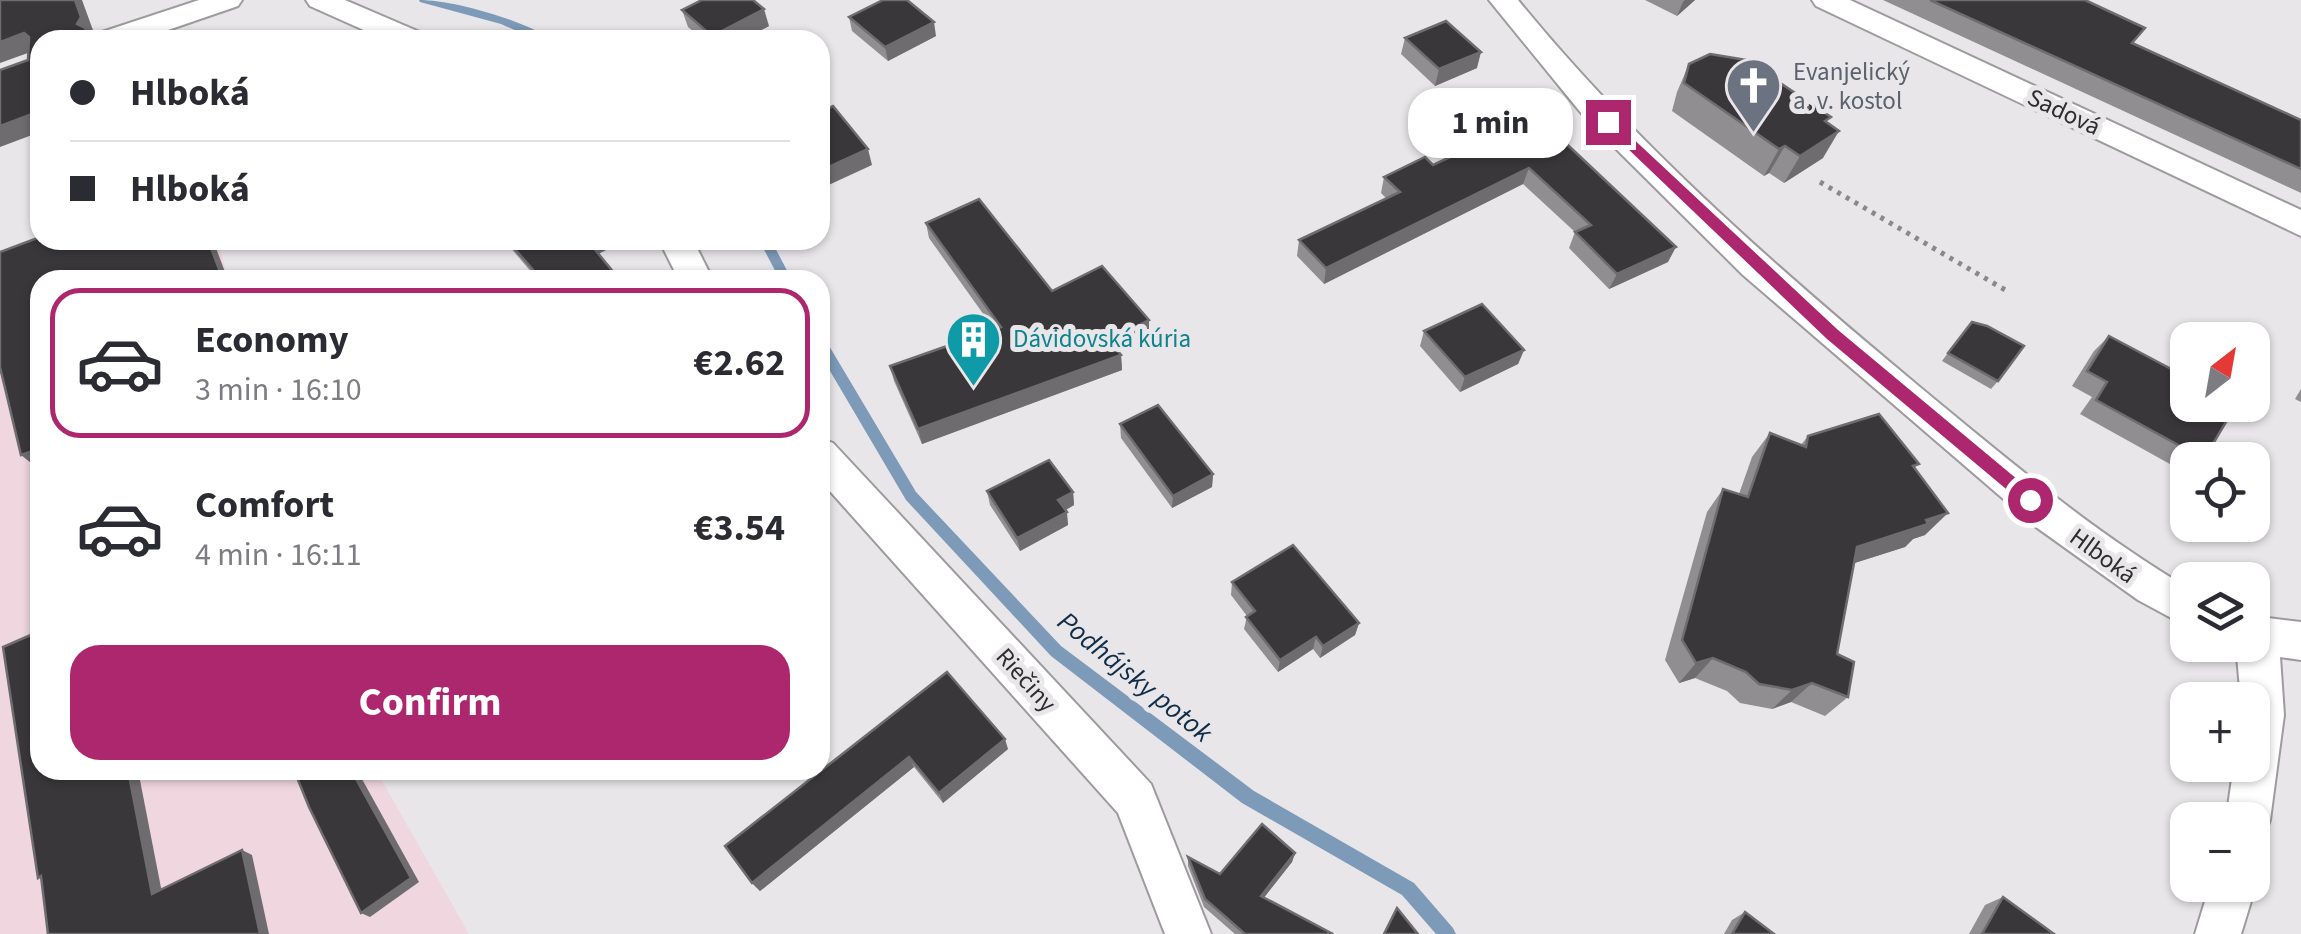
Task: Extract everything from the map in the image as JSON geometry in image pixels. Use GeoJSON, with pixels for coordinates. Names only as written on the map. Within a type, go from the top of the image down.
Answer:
{"type":"FeatureCollection","features":[{"type":"Feature","properties":{"kind":"street"},"geometry":{"type":"LineString","coordinates":[[139,30],[228,0]]}},
{"type":"Feature","properties":{"kind":"street"},"geometry":{"type":"LineString","coordinates":[[320,0],[389,30]]}},
{"type":"Feature","properties":{"kind":"street","name":"Hlboká"},"geometry":{"type":"LineString","coordinates":[[1504,0],[1582,96],[1658,174],[1833,334],[2058,523],[2132,578],[2170,600]]}},
{"type":"Feature","properties":{"kind":"street","name":"Sadová"},"geometry":{"type":"LineString","coordinates":[[1826,0],[2301,224]]}},
{"type":"Feature","properties":{"kind":"street","name":"Riečiny"},"geometry":{"type":"LineString","coordinates":[[830,465],[1135,799],[1188,934]]}},
{"type":"Feature","properties":{"kind":"street"},"geometry":{"type":"LineString","coordinates":[[2270,638],[2301,641]]}},
{"type":"Feature","properties":{"kind":"street"},"geometry":{"type":"LineString","coordinates":[[2251,802],[2263,715],[2258,662]]}},
{"type":"Feature","properties":{"kind":"street"},"geometry":{"type":"LineString","coordinates":[[2218,934],[2228,902]]}},
{"type":"Feature","properties":{"kind":"path"},"geometry":{"type":"LineString","coordinates":[[1820,182],[2007,290]]}},
{"type":"Feature","properties":{"kind":"shaded area"},"geometry":{"type":"Polygon","coordinates":[[[30,244],[30,250],[220,250],[226,270],[30,270],[30,780],[382,780],[469,934],[0,934],[0,254],[30,244]]]}},
{"type":"Feature","properties":{"kind":"building"},"geometry":{"type":"Polygon","coordinates":[[[0,0],[75,0],[81,17],[77,24],[86,30],[30,30],[30,115],[0,126],[0,70],[28,60],[29,37],[24,33],[0,42],[0,0]]]}},
{"type":"Feature","properties":{"kind":"building"},"geometry":{"type":"Polygon","coordinates":[[[702,0],[753,0],[764,9],[724,30],[705,30],[682,10],[702,0]]]}},
{"type":"Feature","properties":{"kind":"building"},"geometry":{"type":"Polygon","coordinates":[[[883,0],[907,0],[934,22],[885,47],[849,17],[883,0]]]}},
{"type":"Feature","properties":{"kind":"building"},"geometry":{"type":"Polygon","coordinates":[[[1930,0],[2085,0],[2145,28],[2132,43],[2301,120],[2301,169],[1930,0]]]}},
{"type":"Feature","properties":{"kind":"building"},"geometry":{"type":"Polygon","coordinates":[[[1446,21],[1481,52],[1439,69],[1405,38],[1446,21]]]}},
{"type":"Feature","properties":{"kind":"building"},"geometry":{"type":"Polygon","coordinates":[[[1710,54],[1746,60],[1831,117],[1825,121],[1839,131],[1800,156],[1785,146],[1779,149],[1684,83],[1689,64],[1710,54]]]}},
{"type":"Feature","properties":{"kind":"building"},"geometry":{"type":"Polygon","coordinates":[[[833,106],[868,149],[830,166],[833,106]]]}},
{"type":"Feature","properties":{"kind":"building"},"geometry":{"type":"Polygon","coordinates":[[[1538,117],[1676,247],[1617,274],[1575,232],[1591,225],[1529,168],[1326,268],[1299,240],[1400,192],[1384,177],[1425,157],[1433,165],[1538,117]]]}},
{"type":"Feature","properties":{"kind":"building"},"geometry":{"type":"Polygon","coordinates":[[[979,199],[1052,291],[1102,266],[1149,320],[1109,340],[1121,355],[918,429],[890,366],[1001,327],[926,223],[979,199]]]}},
{"type":"Feature","properties":{"kind":"building"},"geometry":{"type":"Polygon","coordinates":[[[30,241],[30,250],[212,250],[219,270],[30,270],[30,452],[21,455],[0,367],[0,252],[30,241]]]}},
{"type":"Feature","properties":{"kind":"building"},"geometry":{"type":"Polygon","coordinates":[[[516,250],[595,250],[612,270],[533,270],[516,250]]]}},
{"type":"Feature","properties":{"kind":"building"},"geometry":{"type":"Polygon","coordinates":[[[1482,304],[1524,350],[1465,377],[1424,331],[1482,304]]]}},
{"type":"Feature","properties":{"kind":"building"},"geometry":{"type":"Polygon","coordinates":[[[1972,322],[2024,346],[1998,381],[1948,353],[1972,322]]]}},
{"type":"Feature","properties":{"kind":"building"},"geometry":{"type":"Polygon","coordinates":[[[2109,336],[2170,368],[2170,422],[2226,422],[2214,442],[2173,442],[2096,400],[2107,382],[2087,371],[2109,336]]]}},
{"type":"Feature","properties":{"kind":"building"},"geometry":{"type":"Polygon","coordinates":[[[1158,405],[1213,474],[1173,496],[1120,424],[1158,405]]]}},
{"type":"Feature","properties":{"kind":"building"},"geometry":{"type":"Polygon","coordinates":[[[1879,414],[1919,464],[1913,466],[1948,513],[1926,520],[1928,524],[1857,547],[1837,654],[1854,662],[1848,697],[1812,683],[1792,690],[1759,684],[1746,672],[1713,658],[1696,663],[1682,640],[1723,489],[1748,497],[1770,433],[1806,447],[1808,436],[1879,414]]]}},
{"type":"Feature","properties":{"kind":"building"},"geometry":{"type":"Polygon","coordinates":[[[1049,460],[1073,492],[1058,500],[1067,512],[1017,538],[987,491],[1049,460]]]}},
{"type":"Feature","properties":{"kind":"building"},"geometry":{"type":"Polygon","coordinates":[[[1293,545],[1359,623],[1323,646],[1316,637],[1280,660],[1246,617],[1255,611],[1232,582],[1293,545]]]}},
{"type":"Feature","properties":{"kind":"building"},"geometry":{"type":"Polygon","coordinates":[[[30,635],[30,780],[130,780],[152,894],[242,850],[260,934],[48,934],[3,647],[30,635]]]}},
{"type":"Feature","properties":{"kind":"building"},"geometry":{"type":"Polygon","coordinates":[[[947,672],[1005,739],[939,793],[909,757],[752,883],[725,846],[809,780],[830,780],[830,764],[947,672]]]}},
{"type":"Feature","properties":{"kind":"building"},"geometry":{"type":"Polygon","coordinates":[[[298,780],[357,780],[411,878],[361,913],[298,780]]]}},
{"type":"Feature","properties":{"kind":"building"},"geometry":{"type":"Polygon","coordinates":[[[1262,824],[1295,853],[1261,896],[1333,934],[1245,934],[1205,899],[1188,857],[1220,874],[1262,824]]]}},
{"type":"Feature","properties":{"kind":"building"},"geometry":{"type":"Polygon","coordinates":[[[2003,897],[2054,934],[1982,934],[2003,897]]]}},
{"type":"Feature","properties":{"kind":"building"},"geometry":{"type":"Polygon","coordinates":[[[1397,908],[1418,934],[1384,934],[1397,908]]]}},
{"type":"Feature","properties":{"kind":"building"},"geometry":{"type":"Polygon","coordinates":[[[1745,912],[1774,934],[1732,934],[1745,912]]]}},
{"type":"Feature","properties":{"kind":"waterway","name":"Podhájsky potok"},"geometry":{"type":"LineString","coordinates":[[424,0],[524,30]]}},
{"type":"Feature","properties":{"kind":"waterway","name":"Podhájsky potok"},"geometry":{"type":"LineString","coordinates":[[770,250],[781,270]]}},
{"type":"Feature","properties":{"kind":"waterway","name":"Podhájsky potok"},"geometry":{"type":"LineString","coordinates":[[830,360],[911,496],[1056,651],[1248,797],[1408,889],[1447,934]]}},
{"type":"Feature","properties":{"kind":"place","name":"Evanjelický a. v. kostol"},"geometry":{"type":"Point","coordinates":[1754,135]}},
{"type":"Feature","properties":{"kind":"place","name":"Dávidovská kúria"},"geometry":{"type":"Point","coordinates":[974,388]}},
{"type":"Feature","properties":{"kind":"route"},"geometry":{"type":"LineString","coordinates":[[1608,122],[1658,174],[1833,334],[2030,500]]}}]}
